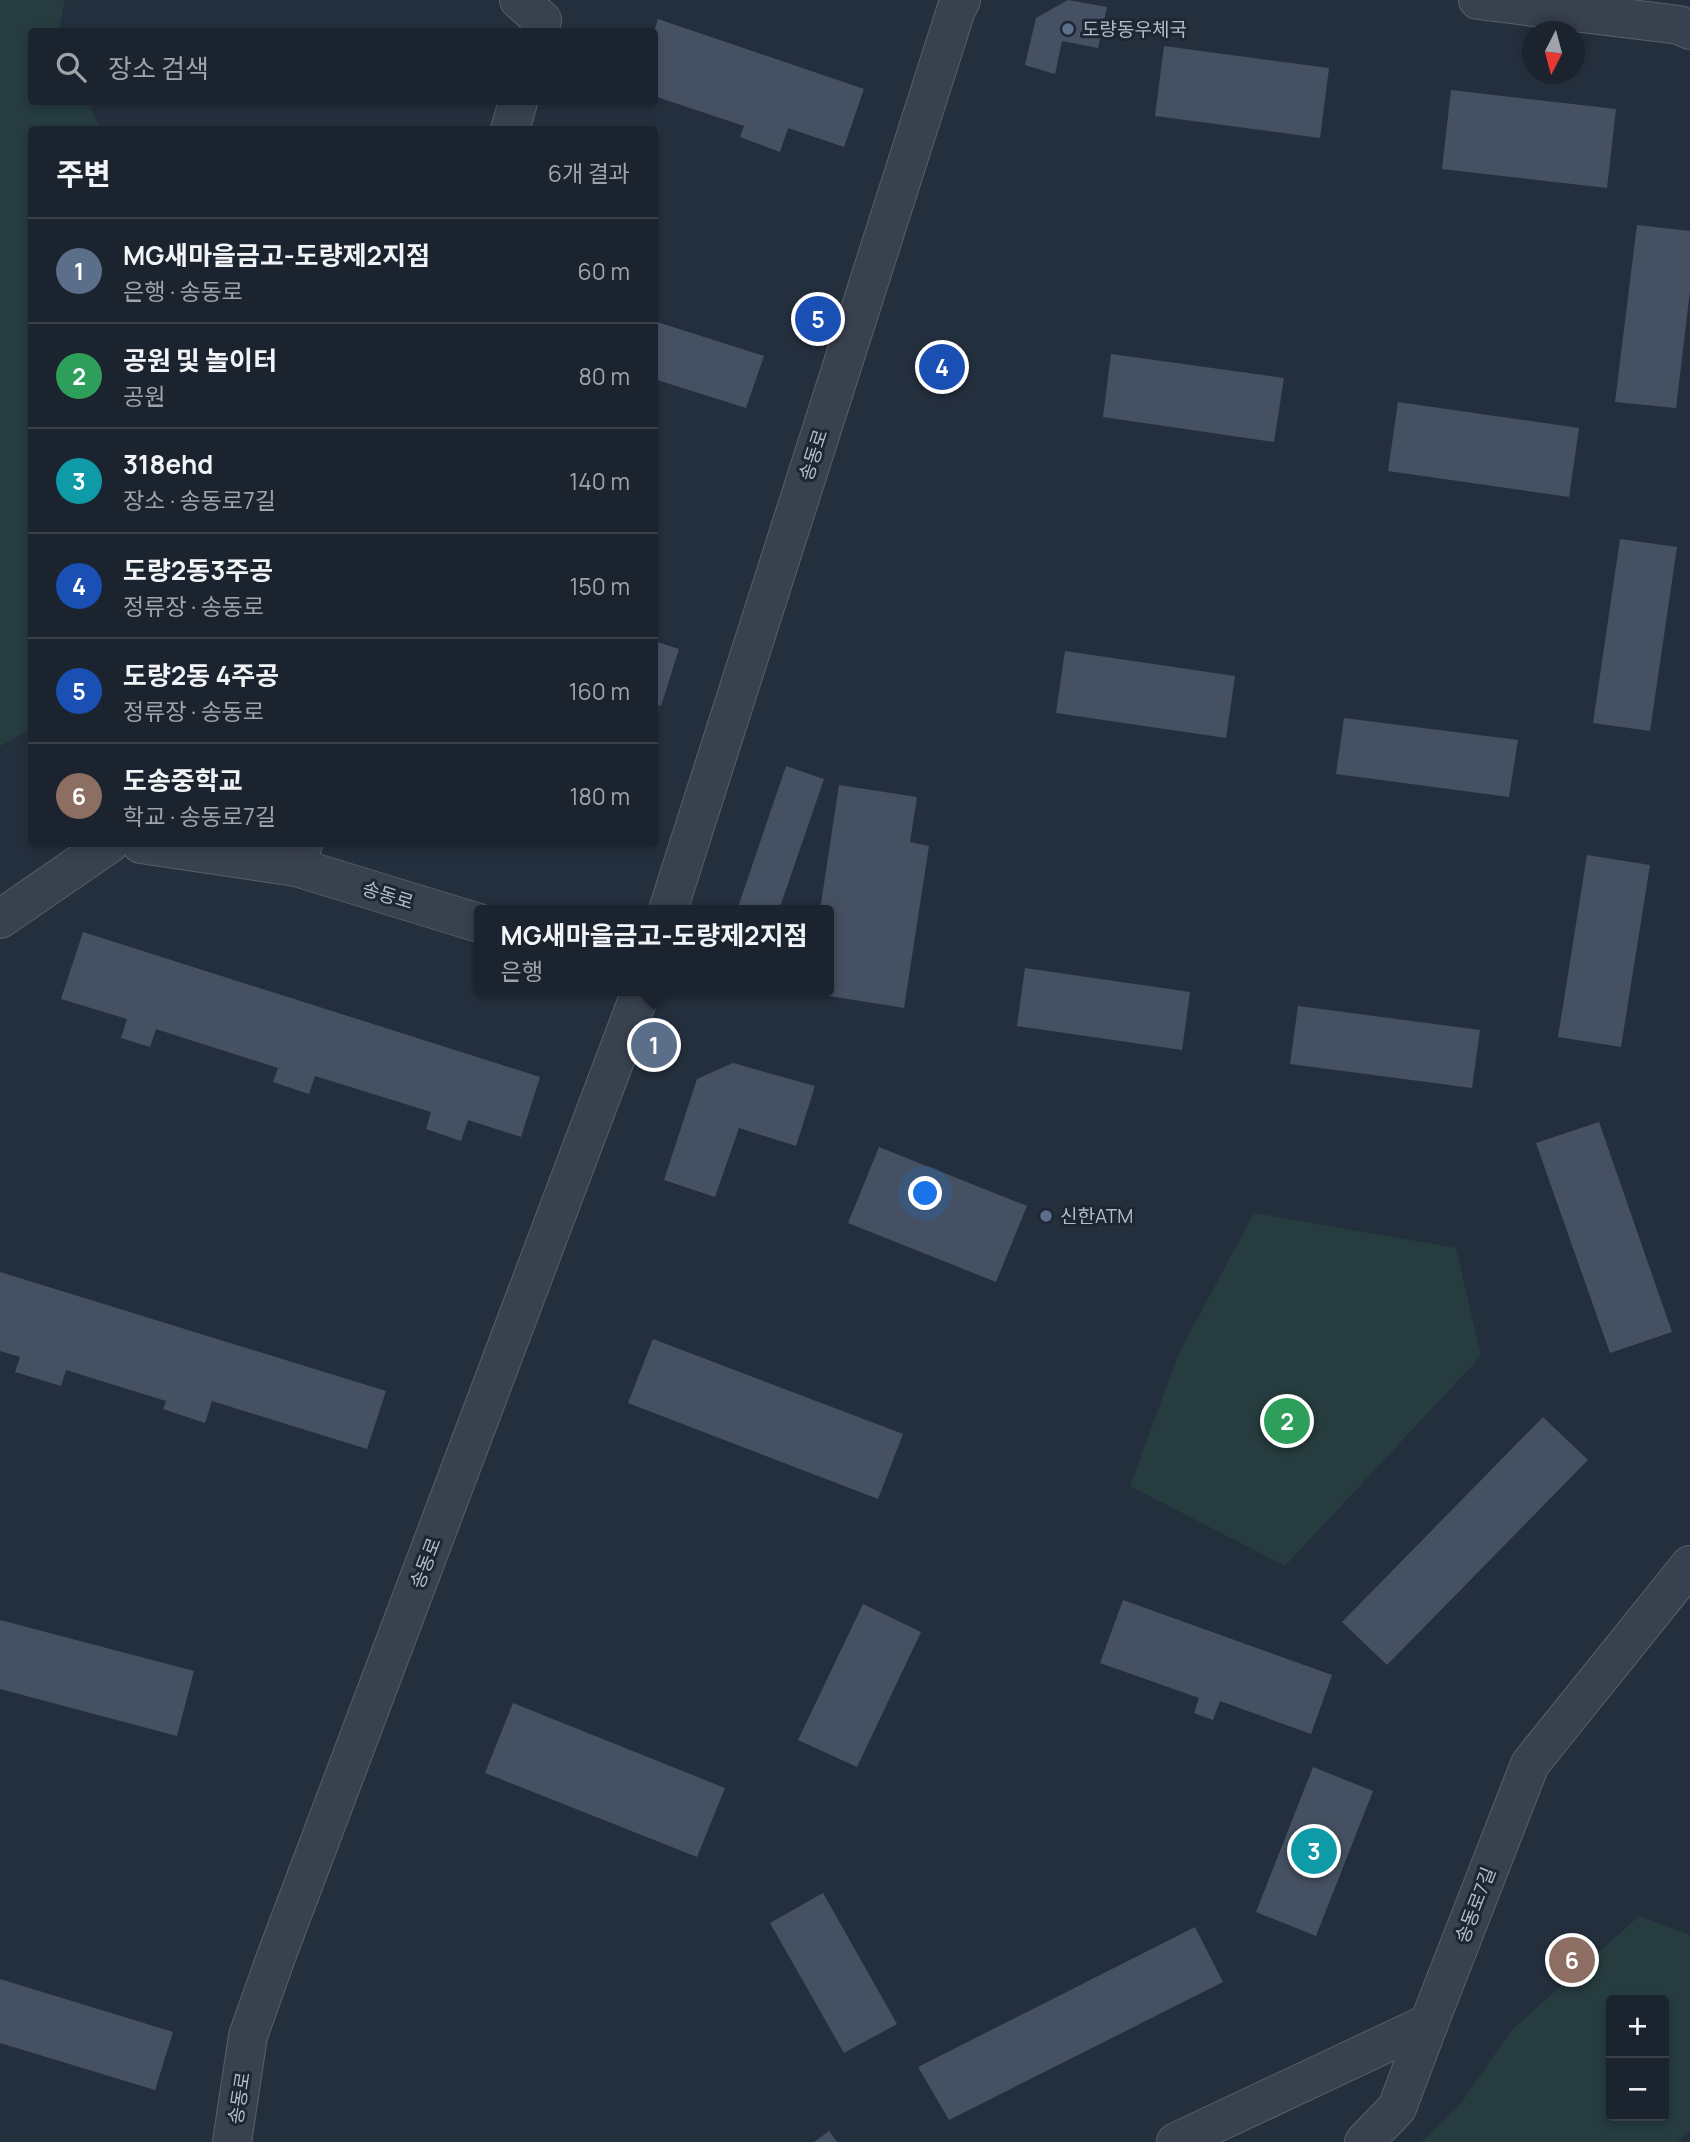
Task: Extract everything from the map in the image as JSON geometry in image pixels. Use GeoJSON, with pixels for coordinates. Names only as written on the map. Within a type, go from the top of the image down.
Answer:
{"type":"FeatureCollection","features":[{"type":"Feature","properties":{"kind":"street"},"geometry":{"type":"LineString","coordinates":[[519,0],[542,20],[540,28]]}},
{"type":"Feature","properties":{"kind":"street","name":"송동로"},"geometry":{"type":"LineString","coordinates":[[670,905],[947,36],[961,0]]}},
{"type":"Feature","properties":{"kind":"street"},"geometry":{"type":"LineString","coordinates":[[1478,0],[1604,8],[1690,30]]}},
{"type":"Feature","properties":{"kind":"street"},"geometry":{"type":"LineString","coordinates":[[511,126],[517,105]]}},
{"type":"Feature","properties":{"kind":"street"},"geometry":{"type":"LineString","coordinates":[[0,919],[105,847]]}},
{"type":"Feature","properties":{"kind":"street","name":"송동로"},"geometry":{"type":"LineString","coordinates":[[184,847],[300,855],[474,921]]}},
{"type":"Feature","properties":{"kind":"street","name":"송동로"},"geometry":{"type":"LineString","coordinates":[[232,2142],[248,2036],[276,1957],[639,996]]}},
{"type":"Feature","properties":{"kind":"street","name":"송동로7길"},"geometry":{"type":"LineString","coordinates":[[1364,2142],[1397,2108],[1530,1764],[1690,1565]]}},
{"type":"Feature","properties":{"kind":"street"},"geometry":{"type":"LineString","coordinates":[[1176,2142],[1429,2023]]}},
{"type":"Feature","properties":{"kind":"green space"},"geometry":{"type":"Polygon","coordinates":[[[0,0],[65,0],[59,28],[28,28],[28,105],[90,105],[99,126],[28,126],[28,731],[0,746],[0,0]]]}},
{"type":"Feature","properties":{"kind":"green space"},"geometry":{"type":"Polygon","coordinates":[[[1254,1213],[1456,1248],[1481,1356],[1285,1566],[1130,1486],[1179,1353],[1254,1213]]]}},
{"type":"Feature","properties":{"kind":"green space"},"geometry":{"type":"Polygon","coordinates":[[[1639,1916],[1690,1935],[1690,2130],[1677,2142],[1421,2142],[1459,2106],[1511,2031],[1639,1916]]]}},
{"type":"Feature","properties":{"kind":"building","name":"도량동우체국"},"geometry":{"type":"Polygon","coordinates":[[[1068,0],[1107,7],[1098,48],[1062,41],[1055,74],[1025,65],[1036,18],[1068,0]]]}},
{"type":"Feature","properties":{"kind":"building"},"geometry":{"type":"Polygon","coordinates":[[[658,19],[864,89],[844,147],[788,128],[780,152],[740,137],[744,126],[658,97],[658,28],[655,28],[658,19]]]}},
{"type":"Feature","properties":{"kind":"building"},"geometry":{"type":"Polygon","coordinates":[[[1164,46],[1329,68],[1320,138],[1155,116],[1164,46]]]}},
{"type":"Feature","properties":{"kind":"building"},"geometry":{"type":"Polygon","coordinates":[[[1451,90],[1616,109],[1607,188],[1442,169],[1451,90]]]}},
{"type":"Feature","properties":{"kind":"building"},"geometry":{"type":"Polygon","coordinates":[[[1637,225],[1690,231],[1690,291],[1676,408],[1615,402],[1637,225]]]}},
{"type":"Feature","properties":{"kind":"building"},"geometry":{"type":"Polygon","coordinates":[[[658,322],[764,356],[746,408],[658,380],[658,322]]]}},
{"type":"Feature","properties":{"kind":"building"},"geometry":{"type":"Polygon","coordinates":[[[1111,354],[1284,378],[1274,442],[1103,417],[1111,354]]]}},
{"type":"Feature","properties":{"kind":"building"},"geometry":{"type":"Polygon","coordinates":[[[1398,402],[1579,428],[1569,497],[1388,471],[1398,402]]]}},
{"type":"Feature","properties":{"kind":"building"},"geometry":{"type":"Polygon","coordinates":[[[1620,539],[1677,547],[1650,731],[1593,723],[1620,539]]]}},
{"type":"Feature","properties":{"kind":"building"},"geometry":{"type":"Polygon","coordinates":[[[658,642],[679,649],[661,706],[658,705],[658,642]]]}},
{"type":"Feature","properties":{"kind":"building"},"geometry":{"type":"Polygon","coordinates":[[[1065,651],[1235,676],[1226,738],[1056,713],[1065,651]]]}},
{"type":"Feature","properties":{"kind":"building"},"geometry":{"type":"Polygon","coordinates":[[[1344,718],[1518,740],[1509,797],[1336,774],[1344,718]]]}},
{"type":"Feature","properties":{"kind":"building"},"geometry":{"type":"Polygon","coordinates":[[[786,766],[824,779],[781,905],[739,905],[786,766]]]}},
{"type":"Feature","properties":{"kind":"building"},"geometry":{"type":"Polygon","coordinates":[[[839,785],[917,797],[910,842],[929,846],[904,1008],[830,996],[834,996],[834,905],[821,905],[839,785]]]}},
{"type":"Feature","properties":{"kind":"building"},"geometry":{"type":"Polygon","coordinates":[[[1587,855],[1650,865],[1621,1047],[1558,1037],[1587,855]]]}},
{"type":"Feature","properties":{"kind":"building"},"geometry":{"type":"Polygon","coordinates":[[[83,932],[540,1077],[521,1137],[468,1120],[461,1141],[426,1129],[431,1112],[315,1076],[309,1094],[273,1082],[278,1068],[156,1029],[150,1047],[121,1038],[127,1019],[61,999],[83,932]]]}},
{"type":"Feature","properties":{"kind":"building"},"geometry":{"type":"Polygon","coordinates":[[[1025,968],[1190,992],[1182,1050],[1017,1026],[1025,968]]]}},
{"type":"Feature","properties":{"kind":"building"},"geometry":{"type":"Polygon","coordinates":[[[1298,1006],[1480,1030],[1472,1088],[1290,1064],[1298,1006]]]}},
{"type":"Feature","properties":{"kind":"building"},"geometry":{"type":"Polygon","coordinates":[[[733,1063],[815,1086],[796,1146],[739,1128],[715,1197],[664,1180],[697,1079],[733,1063]]]}},
{"type":"Feature","properties":{"kind":"building"},"geometry":{"type":"Polygon","coordinates":[[[1599,1122],[1672,1332],[1610,1353],[1536,1143],[1599,1122]]]}},
{"type":"Feature","properties":{"kind":"building"},"geometry":{"type":"Polygon","coordinates":[[[879,1147],[1027,1206],[996,1282],[848,1223],[879,1147]]]}},
{"type":"Feature","properties":{"kind":"building"},"geometry":{"type":"Polygon","coordinates":[[[0,1272],[386,1391],[367,1449],[212,1401],[205,1423],[163,1409],[166,1401],[66,1370],[61,1386],[15,1372],[20,1357],[0,1351],[0,1272]]]}},
{"type":"Feature","properties":{"kind":"building"},"geometry":{"type":"Polygon","coordinates":[[[653,1339],[903,1434],[878,1499],[628,1403],[653,1339]]]}},
{"type":"Feature","properties":{"kind":"building"},"geometry":{"type":"Polygon","coordinates":[[[1543,1417],[1588,1460],[1387,1665],[1342,1622],[1543,1417]]]}},
{"type":"Feature","properties":{"kind":"building"},"geometry":{"type":"Polygon","coordinates":[[[1123,1600],[1332,1675],[1311,1734],[1220,1701],[1213,1720],[1194,1713],[1199,1698],[1100,1663],[1123,1600]]]}},
{"type":"Feature","properties":{"kind":"building"},"geometry":{"type":"Polygon","coordinates":[[[863,1604],[921,1632],[857,1767],[798,1740],[863,1604]]]}},
{"type":"Feature","properties":{"kind":"building"},"geometry":{"type":"Polygon","coordinates":[[[0,1620],[194,1671],[177,1736],[0,1689],[0,1620]]]}},
{"type":"Feature","properties":{"kind":"building"},"geometry":{"type":"Polygon","coordinates":[[[513,1703],[725,1788],[697,1857],[485,1773],[513,1703]]]}},
{"type":"Feature","properties":{"kind":"building"},"geometry":{"type":"Polygon","coordinates":[[[1313,1767],[1373,1791],[1316,1936],[1256,1912],[1313,1767]]]}},
{"type":"Feature","properties":{"kind":"building"},"geometry":{"type":"Polygon","coordinates":[[[823,1893],[897,2024],[844,2053],[770,1923],[823,1893]]]}},
{"type":"Feature","properties":{"kind":"building"},"geometry":{"type":"Polygon","coordinates":[[[1195,1927],[1223,1982],[949,2120],[918,2067],[1195,1927]]]}},
{"type":"Feature","properties":{"kind":"building"},"geometry":{"type":"Polygon","coordinates":[[[0,1979],[173,2032],[155,2090],[0,2043],[0,1979]]]}},
{"type":"Feature","properties":{"kind":"building"},"geometry":{"type":"Polygon","coordinates":[[[829,2131],[837,2142],[814,2142],[829,2131]]]}},
{"type":"Feature","properties":{"kind":"place","name":"도량동우체국"},"geometry":{"type":"Point","coordinates":[1068,29]}},
{"type":"Feature","properties":{"kind":"place","name":"도량2동 4주공"},"geometry":{"type":"Point","coordinates":[818,319]}},
{"type":"Feature","properties":{"kind":"place","name":"도량2동3주공"},"geometry":{"type":"Point","coordinates":[942,367]}},
{"type":"Feature","properties":{"kind":"place","name":"MG새마을금고-도량제2지점"},"geometry":{"type":"Point","coordinates":[654,1045]}},
{"type":"Feature","properties":{"kind":"place","name":"신한ATM"},"geometry":{"type":"Point","coordinates":[1046,1216]}},
{"type":"Feature","properties":{"kind":"place","name":"공원 및 놀이터"},"geometry":{"type":"Point","coordinates":[1287,1421]}},
{"type":"Feature","properties":{"kind":"place","name":"318ehd"},"geometry":{"type":"Point","coordinates":[1314,1851]}},
{"type":"Feature","properties":{"kind":"place","name":"도송중학교"},"geometry":{"type":"Point","coordinates":[1572,1960]}}]}
